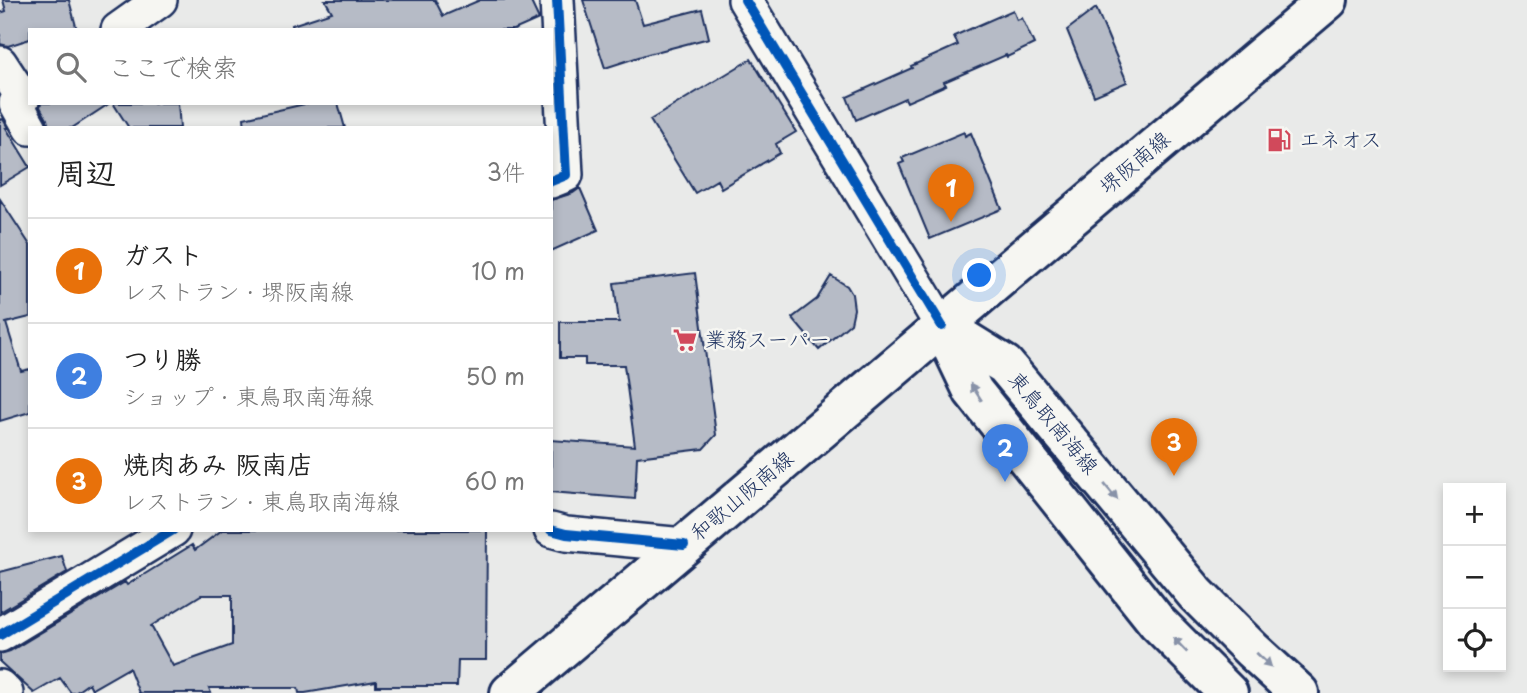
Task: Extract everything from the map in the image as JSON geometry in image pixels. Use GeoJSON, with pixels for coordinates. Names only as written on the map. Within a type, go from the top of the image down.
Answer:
{"type":"FeatureCollection","features":[{"type":"Feature","properties":{"kind":"main road","name":"堺阪南線"},"geometry":{"type":"LineString","coordinates":[[942,326],[1328,0]]}},
{"type":"Feature","properties":{"kind":"main road","name":"和歌山阪南線"},"geometry":{"type":"LineString","coordinates":[[510,693],[942,326]]}},
{"type":"Feature","properties":{"kind":"main road","name":"東鳥取南海線"},"geometry":{"type":"LineString","coordinates":[[942,326],[973,391],[1157,622],[1228,693]]}},
{"type":"Feature","properties":{"kind":"main road","name":"東鳥取南海線"},"geometry":{"type":"LineString","coordinates":[[942,326],[1005,365],[1196,594],[1299,693]]}},
{"type":"Feature","properties":{"kind":"street"},"geometry":{"type":"LineString","coordinates":[[121,28],[160,0]]}},
{"type":"Feature","properties":{"kind":"street"},"geometry":{"type":"LineString","coordinates":[[553,180],[566,175],[557,0]]}},
{"type":"Feature","properties":{"kind":"street"},"geometry":{"type":"LineString","coordinates":[[745,0],[942,326]]}},
{"type":"Feature","properties":{"kind":"street"},"geometry":{"type":"LineString","coordinates":[[0,63],[20,107]]}},
{"type":"Feature","properties":{"kind":"street"},"geometry":{"type":"LineString","coordinates":[[553,531],[684,545]]}},
{"type":"Feature","properties":{"kind":"street"},"geometry":{"type":"LineString","coordinates":[[0,635],[170,532]]}},
{"type":"Feature","properties":{"kind":"street"},"geometry":{"type":"LineString","coordinates":[[0,687],[6,693]]}},
{"type":"Feature","properties":{"kind":"building"},"geometry":{"type":"Polygon","coordinates":[[[3,0],[69,0],[76,28],[28,28],[28,40],[8,46],[0,44],[0,13],[6,11],[3,0]]]}},
{"type":"Feature","properties":{"kind":"building"},"geometry":{"type":"Polygon","coordinates":[[[325,0],[435,0],[443,16],[480,0],[530,0],[539,19],[519,28],[293,28],[292,25],[332,12],[325,0]]]}},
{"type":"Feature","properties":{"kind":"building"},"geometry":{"type":"Polygon","coordinates":[[[583,0],[635,0],[643,24],[702,9],[709,38],[605,68],[583,0]]]}},
{"type":"Feature","properties":{"kind":"building"},"geometry":{"type":"Polygon","coordinates":[[[1096,8],[1127,82],[1094,96],[1067,30],[1096,8]]]}},
{"type":"Feature","properties":{"kind":"building"},"geometry":{"type":"Polygon","coordinates":[[[1013,10],[1017,20],[1022,18],[1034,44],[944,82],[946,85],[907,102],[905,98],[856,120],[847,97],[958,45],[954,36],[1013,10]]]}},
{"type":"Feature","properties":{"kind":"building"},"geometry":{"type":"Polygon","coordinates":[[[751,59],[796,132],[776,144],[780,153],[721,188],[717,180],[695,193],[650,120],[751,59]]]}},
{"type":"Feature","properties":{"kind":"building"},"geometry":{"type":"Polygon","coordinates":[[[107,105],[75,126],[49,126],[40,107],[107,105]]]}},
{"type":"Feature","properties":{"kind":"building"},"geometry":{"type":"Polygon","coordinates":[[[114,105],[178,105],[180,126],[128,126],[114,105]]]}},
{"type":"Feature","properties":{"kind":"building"},"geometry":{"type":"Polygon","coordinates":[[[300,105],[339,105],[344,126],[245,126],[244,118],[300,105]]]}},
{"type":"Feature","properties":{"kind":"building"},"geometry":{"type":"Polygon","coordinates":[[[0,118],[28,164],[28,168],[0,185],[0,118]]]}},
{"type":"Feature","properties":{"kind":"building"},"geometry":{"type":"Polygon","coordinates":[[[964,132],[965,136],[971,133],[1002,209],[930,239],[899,164],[904,162],[902,158],[964,132]]]}},
{"type":"Feature","properties":{"kind":"building"},"geometry":{"type":"Polygon","coordinates":[[[580,188],[598,230],[553,250],[553,199],[580,188]]]}},
{"type":"Feature","properties":{"kind":"building"},"geometry":{"type":"Polygon","coordinates":[[[0,199],[28,242],[28,318],[6,323],[21,371],[28,369],[28,413],[0,421],[0,199]]]}},
{"type":"Feature","properties":{"kind":"building"},"geometry":{"type":"Polygon","coordinates":[[[695,273],[716,435],[703,449],[637,457],[635,499],[553,492],[553,440],[635,446],[624,365],[585,365],[585,358],[560,358],[560,322],[619,322],[614,283],[695,273]]]}},
{"type":"Feature","properties":{"kind":"building"},"geometry":{"type":"Polygon","coordinates":[[[831,276],[847,286],[852,294],[854,309],[851,323],[819,350],[792,318],[817,299],[831,276]]]}},
{"type":"Feature","properties":{"kind":"building"},"geometry":{"type":"Polygon","coordinates":[[[219,532],[487,532],[486,660],[458,660],[457,686],[376,686],[376,681],[305,693],[299,693],[298,688],[209,688],[211,693],[139,693],[129,668],[92,689],[89,683],[71,693],[60,678],[34,693],[0,662],[0,654],[10,651],[125,582],[127,585],[192,545],[195,550],[219,532]],[[201,595],[151,626],[173,666],[232,645],[232,595],[201,595]]]}},
{"type":"Feature","properties":{"kind":"building"},"geometry":{"type":"Polygon","coordinates":[[[62,556],[67,572],[0,612],[0,572],[62,556]]]}},
{"type":"Feature","properties":{"kind":"cycle path"},"geometry":{"type":"LineString","coordinates":[[553,180],[566,175],[557,0]]}},
{"type":"Feature","properties":{"kind":"cycle path"},"geometry":{"type":"LineString","coordinates":[[745,0],[942,326]]}},
{"type":"Feature","properties":{"kind":"cycle path"},"geometry":{"type":"LineString","coordinates":[[553,531],[684,545]]}},
{"type":"Feature","properties":{"kind":"cycle path"},"geometry":{"type":"LineString","coordinates":[[0,635],[170,532]]}},
{"type":"Feature","properties":{"kind":"place","name":"エネオス"},"geometry":{"type":"Point","coordinates":[1279,140]}},
{"type":"Feature","properties":{"kind":"place","name":"ガスト"},"geometry":{"type":"Point","coordinates":[951,222]}},
{"type":"Feature","properties":{"kind":"place","name":"業務スーパー"},"geometry":{"type":"Point","coordinates":[685,340]}},
{"type":"Feature","properties":{"kind":"place","name":"焼肉あみ 阪南店"},"geometry":{"type":"Point","coordinates":[1174,476]}},
{"type":"Feature","properties":{"kind":"place","name":"つり勝"},"geometry":{"type":"Point","coordinates":[1005,482]}}]}
